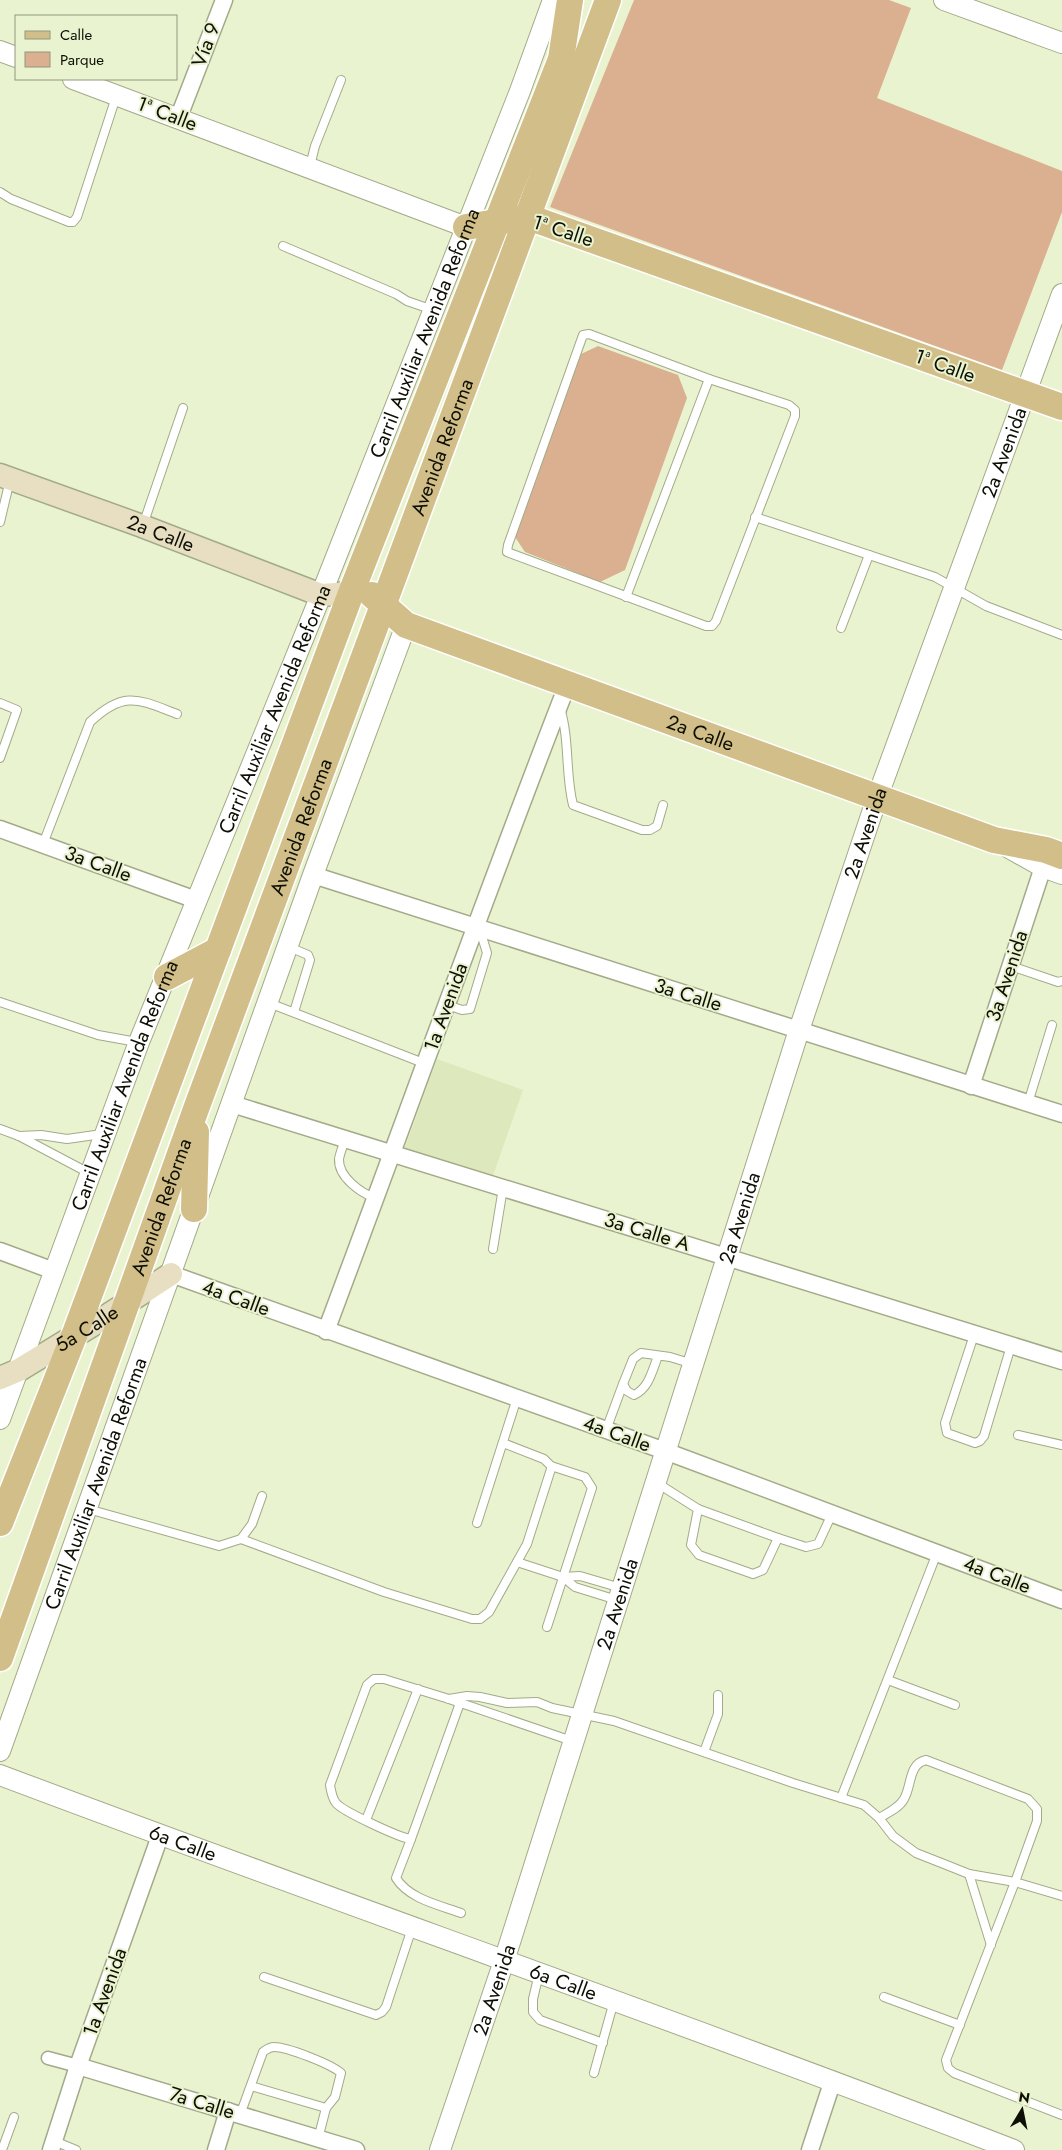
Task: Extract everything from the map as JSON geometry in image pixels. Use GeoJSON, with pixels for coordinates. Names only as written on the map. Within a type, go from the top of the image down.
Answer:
{"type":"FeatureCollection","features":[{"type":"Feature","properties":{"kind":"main road","name":"Avenida Reforma"},"geometry":{"type":"LineString","coordinates":[[0,1523],[74,1336],[351,593],[498,222],[560,59],[570,0]]}},
{"type":"Feature","properties":{"kind":"main road","name":"Avenida Reforma"},"geometry":{"type":"LineString","coordinates":[[0,1658],[196,1109],[376,630],[608,0]]}},
{"type":"Feature","properties":{"kind":"main road","name":"1ª Calle"},"geometry":{"type":"LineString","coordinates":[[466,227],[528,217],[1062,407]]}},
{"type":"Feature","properties":{"kind":"main road","name":"2a Calle"},"geometry":{"type":"LineString","coordinates":[[5,476],[142,526],[321,596],[366,593],[379,600],[406,625],[564,695],[877,798],[994,840],[1046,850],[1053,861]]}},
{"type":"Feature","properties":{"kind":"main road","name":"2a Calle"},"geometry":{"type":"LineString","coordinates":[[321,596],[342,620],[360,630],[376,630],[406,625]]}},
{"type":"Feature","properties":{"kind":"main road"},"geometry":{"type":"LineString","coordinates":[[167,977],[218,950]]}},
{"type":"Feature","properties":{"kind":"main road"},"geometry":{"type":"LineString","coordinates":[[194,1209],[196,1109]]}},
{"type":"Feature","properties":{"kind":"main road","name":"5a Calle"},"geometry":{"type":"LineString","coordinates":[[9,1374],[74,1336],[170,1274]]}},
{"type":"Feature","properties":{"kind":"street","name":"Vía 9"},"geometry":{"type":"LineString","coordinates":[[178,119],[224,0]]}},
{"type":"Feature","properties":{"kind":"street","name":"Carril Auxiliar Avenida Reforma"},"geometry":{"type":"LineString","coordinates":[[0,1419],[9,1374],[54,1272],[107,1134],[139,1042],[321,596],[520,91],[553,0]]}},
{"type":"Feature","properties":{"kind":"street"},"geometry":{"type":"LineString","coordinates":[[944,0],[1062,43]]}},
{"type":"Feature","properties":{"kind":"street"},"geometry":{"type":"LineString","coordinates":[[0,51],[15,57]]}},
{"type":"Feature","properties":{"kind":"street","name":"1ª Calle"},"geometry":{"type":"LineString","coordinates":[[76,80],[466,227]]}},
{"type":"Feature","properties":{"kind":"street","name":"2a Avenida"},"geometry":{"type":"LineString","coordinates":[[440,2150],[504,1961],[799,1030],[877,798],[1025,394],[1057,324],[1062,294]]}},
{"type":"Feature","properties":{"kind":"street","name":"Carril Auxiliar Avenida Reforma"},"geometry":{"type":"LineString","coordinates":[[0,1751],[313,875],[406,625]]}},
{"type":"Feature","properties":{"kind":"street","name":"1a Avenida"},"geometry":{"type":"LineString","coordinates":[[326,1331],[564,695]]}},
{"type":"Feature","properties":{"kind":"street","name":"3a Calle"},"geometry":{"type":"LineString","coordinates":[[0,828],[196,900]]}},
{"type":"Feature","properties":{"kind":"street","name":"2a Calle"},"geometry":{"type":"LineString","coordinates":[[1053,861],[1062,874]]}},
{"type":"Feature","properties":{"kind":"street","name":"3a Avenida"},"geometry":{"type":"LineString","coordinates":[[971,1086],[1011,966],[1053,861]]}},
{"type":"Feature","properties":{"kind":"street","name":"3a Calle"},"geometry":{"type":"LineString","coordinates":[[313,875],[477,929],[1062,1114]]}},
{"type":"Feature","properties":{"kind":"street","name":"3a Calle A"},"geometry":{"type":"LineString","coordinates":[[232,1104],[727,1257],[974,1336],[1062,1361]]}},
{"type":"Feature","properties":{"kind":"street"},"geometry":{"type":"LineString","coordinates":[[0,1251],[54,1272]]}},
{"type":"Feature","properties":{"kind":"street","name":"4a Calle"},"geometry":{"type":"LineString","coordinates":[[170,1274],[665,1451],[1062,1600]]}},
{"type":"Feature","properties":{"kind":"street","name":"6a Calle"},"geometry":{"type":"LineString","coordinates":[[0,1775],[160,1836],[833,2080],[1014,2150]]}},
{"type":"Feature","properties":{"kind":"street","name":"1a Avenida"},"geometry":{"type":"LineString","coordinates":[[53,2146],[78,2066],[160,1836]]}},
{"type":"Feature","properties":{"kind":"street","name":"7a Calle"},"geometry":{"type":"LineString","coordinates":[[48,2058],[356,2150]]}},
{"type":"Feature","properties":{"kind":"street"},"geometry":{"type":"LineString","coordinates":[[810,2150],[833,2080]]}},
{"type":"Feature","properties":{"kind":"street"},"geometry":{"type":"LineString","coordinates":[[216,2150],[234,2113]]}},
{"type":"Feature","properties":{"kind":"lane"},"geometry":{"type":"LineString","coordinates":[[309,168],[315,146],[341,80]]}},
{"type":"Feature","properties":{"kind":"lane"},"geometry":{"type":"LineString","coordinates":[[0,192],[12,199],[73,222],[77,217],[116,95]]}},
{"type":"Feature","properties":{"kind":"lane"},"geometry":{"type":"LineString","coordinates":[[283,246],[396,294],[407,301],[433,310]]}},
{"type":"Feature","properties":{"kind":"lane"},"geometry":{"type":"LineString","coordinates":[[589,334],[709,379],[789,405],[795,410],[795,416],[755,517],[716,621],[712,626],[706,626],[507,552],[583,335],[589,334]]}},
{"type":"Feature","properties":{"kind":"lane"},"geometry":{"type":"LineString","coordinates":[[626,597],[709,379]]}},
{"type":"Feature","properties":{"kind":"lane"},"geometry":{"type":"LineString","coordinates":[[142,526],[183,408]]}},
{"type":"Feature","properties":{"kind":"lane"},"geometry":{"type":"LineString","coordinates":[[0,522],[5,476]]}},
{"type":"Feature","properties":{"kind":"lane"},"geometry":{"type":"LineString","coordinates":[[755,517],[935,577],[986,606],[1062,635]]}},
{"type":"Feature","properties":{"kind":"lane"},"geometry":{"type":"LineString","coordinates":[[841,628],[869,555]]}},
{"type":"Feature","properties":{"kind":"lane"},"geometry":{"type":"LineString","coordinates":[[564,695],[570,794],[573,806],[642,830],[650,830],[657,826],[663,805]]}},
{"type":"Feature","properties":{"kind":"lane"},"geometry":{"type":"LineString","coordinates":[[43,844],[90,722],[96,716],[103,710],[122,701],[138,699],[177,714]]}},
{"type":"Feature","properties":{"kind":"lane"},"geometry":{"type":"LineString","coordinates":[[0,704],[17,710],[0,758]]}},
{"type":"Feature","properties":{"kind":"lane"},"geometry":{"type":"LineString","coordinates":[[447,1005],[462,1010],[470,1009],[486,953],[477,929]]}},
{"type":"Feature","properties":{"kind":"lane"},"geometry":{"type":"LineString","coordinates":[[288,947],[308,955],[310,960],[294,1012]]}},
{"type":"Feature","properties":{"kind":"lane"},"geometry":{"type":"LineString","coordinates":[[1011,966],[1058,982],[1062,981]]}},
{"type":"Feature","properties":{"kind":"lane"},"geometry":{"type":"LineString","coordinates":[[0,1002],[98,1035],[139,1042]]}},
{"type":"Feature","properties":{"kind":"lane"},"geometry":{"type":"LineString","coordinates":[[268,1003],[426,1064]]}},
{"type":"Feature","properties":{"kind":"lane"},"geometry":{"type":"LineString","coordinates":[[1028,1103],[1052,1025]]}},
{"type":"Feature","properties":{"kind":"lane"},"geometry":{"type":"LineString","coordinates":[[0,1129],[18,1136],[91,1174]]}},
{"type":"Feature","properties":{"kind":"lane"},"geometry":{"type":"LineString","coordinates":[[18,1136],[41,1135],[68,1139],[107,1134]]}},
{"type":"Feature","properties":{"kind":"lane"},"geometry":{"type":"LineString","coordinates":[[345,1140],[339,1160],[343,1173],[362,1194],[375,1198]]}},
{"type":"Feature","properties":{"kind":"lane"},"geometry":{"type":"LineString","coordinates":[[493,1248],[503,1188]]}},
{"type":"Feature","properties":{"kind":"lane"},"geometry":{"type":"LineString","coordinates":[[974,1336],[945,1423],[945,1429],[947,1434],[975,1443],[984,1436],[1011,1346]]}},
{"type":"Feature","properties":{"kind":"lane"},"geometry":{"type":"LineString","coordinates":[[606,1430],[633,1359],[641,1353],[692,1364]]}},
{"type":"Feature","properties":{"kind":"lane"},"geometry":{"type":"LineString","coordinates":[[623,1384],[627,1391],[634,1395],[641,1392],[647,1384],[658,1356]]}},
{"type":"Feature","properties":{"kind":"lane"},"geometry":{"type":"LineString","coordinates":[[477,1523],[517,1398]]}},
{"type":"Feature","properties":{"kind":"lane"},"geometry":{"type":"LineString","coordinates":[[1018,1435],[1062,1445]]}},
{"type":"Feature","properties":{"kind":"lane"},"geometry":{"type":"LineString","coordinates":[[503,1443],[544,1459],[551,1466],[585,1477],[592,1488],[547,1627]]}},
{"type":"Feature","properties":{"kind":"lane"},"geometry":{"type":"LineString","coordinates":[[241,1539],[384,1592],[480,1619],[489,1612],[529,1539],[551,1466]]}},
{"type":"Feature","properties":{"kind":"lane"},"geometry":{"type":"LineString","coordinates":[[655,1482],[698,1509],[806,1547],[818,1544],[832,1514]]}},
{"type":"Feature","properties":{"kind":"lane"},"geometry":{"type":"LineString","coordinates":[[86,1508],[219,1546],[241,1539],[252,1524],[262,1496]]}},
{"type":"Feature","properties":{"kind":"lane"},"geometry":{"type":"LineString","coordinates":[[698,1509],[691,1545],[699,1555],[752,1574],[758,1573],[763,1570],[778,1538]]}},
{"type":"Feature","properties":{"kind":"lane"},"geometry":{"type":"LineString","coordinates":[[841,1798],[938,1553]]}},
{"type":"Feature","properties":{"kind":"lane"},"geometry":{"type":"LineString","coordinates":[[517,1562],[562,1577],[576,1587],[619,1594]]}},
{"type":"Feature","properties":{"kind":"lane"},"geometry":{"type":"LineString","coordinates":[[562,1577],[580,1576],[619,1594]]}},
{"type":"Feature","properties":{"kind":"lane"},"geometry":{"type":"LineString","coordinates":[[411,1839],[394,1834],[337,1805],[331,1794],[330,1785],[367,1685],[374,1679],[384,1679],[449,1698],[544,1733],[573,1741]]}},
{"type":"Feature","properties":{"kind":"lane"},"geometry":{"type":"LineString","coordinates":[[888,1680],[955,1705]]}},
{"type":"Feature","properties":{"kind":"lane"},"geometry":{"type":"LineString","coordinates":[[366,1820],[418,1690]]}},
{"type":"Feature","properties":{"kind":"lane"},"geometry":{"type":"LineString","coordinates":[[704,1752],[718,1714],[718,1695]]}},
{"type":"Feature","properties":{"kind":"lane"},"geometry":{"type":"LineString","coordinates":[[449,1698],[474,1696],[507,1703],[537,1702],[552,1708],[614,1721],[864,1805],[879,1818],[893,1836],[916,1853],[969,1874],[1015,1882],[1062,1896]]}},
{"type":"Feature","properties":{"kind":"lane"},"geometry":{"type":"LineString","coordinates":[[460,1702],[396,1878],[411,1894],[461,1913]]}},
{"type":"Feature","properties":{"kind":"lane"},"geometry":{"type":"LineString","coordinates":[[879,1818],[900,1804],[905,1798],[914,1767],[920,1761],[926,1760],[1028,1799],[1037,1809],[1037,1821],[1015,1882],[946,2060],[948,2068],[954,2073],[1062,2115]]}},
{"type":"Feature","properties":{"kind":"lane"},"geometry":{"type":"LineString","coordinates":[[969,1874],[991,1945]]}},
{"type":"Feature","properties":{"kind":"lane"},"geometry":{"type":"LineString","coordinates":[[264,1977],[376,2015],[386,2008],[412,1928]]}},
{"type":"Feature","properties":{"kind":"lane"},"geometry":{"type":"LineString","coordinates":[[539,1974],[533,2012],[540,2020],[603,2043]]}},
{"type":"Feature","properties":{"kind":"lane"},"geometry":{"type":"LineString","coordinates":[[884,1996],[960,2025]]}},
{"type":"Feature","properties":{"kind":"lane"},"geometry":{"type":"LineString","coordinates":[[594,2073],[614,2001]]}},
{"type":"Feature","properties":{"kind":"lane"},"geometry":{"type":"LineString","coordinates":[[234,2113],[251,2086],[263,2052],[268,2048],[274,2047],[286,2050],[336,2068],[341,2073],[335,2096],[326,2108],[318,2139]]}},
{"type":"Feature","properties":{"kind":"lane"},"geometry":{"type":"LineString","coordinates":[[251,2086],[326,2108]]}},
{"type":"Feature","properties":{"kind":"lane"},"geometry":{"type":"LineString","coordinates":[[2,2150],[14,2117]]}},
{"type":"Feature","properties":{"kind":"lane"},"geometry":{"type":"LineString","coordinates":[[53,2146],[76,2150]]}},
{"type":"Feature","properties":{"kind":"shaded area"},"geometry":{"type":"Polygon","coordinates":[[[437,1059],[523,1090],[489,1187],[402,1156],[437,1059]]]}},
{"type":"Feature","properties":{"kind":"green space"},"geometry":{"type":"Polygon","coordinates":[[[634,0],[889,0],[911,8],[877,98],[1062,171],[1062,212],[1002,370],[550,207],[634,0]]]}},
{"type":"Feature","properties":{"kind":"green space"},"geometry":{"type":"Polygon","coordinates":[[[598,346],[678,375],[687,398],[625,570],[600,582],[525,552],[513,534],[579,355],[598,346]]]}}]}
